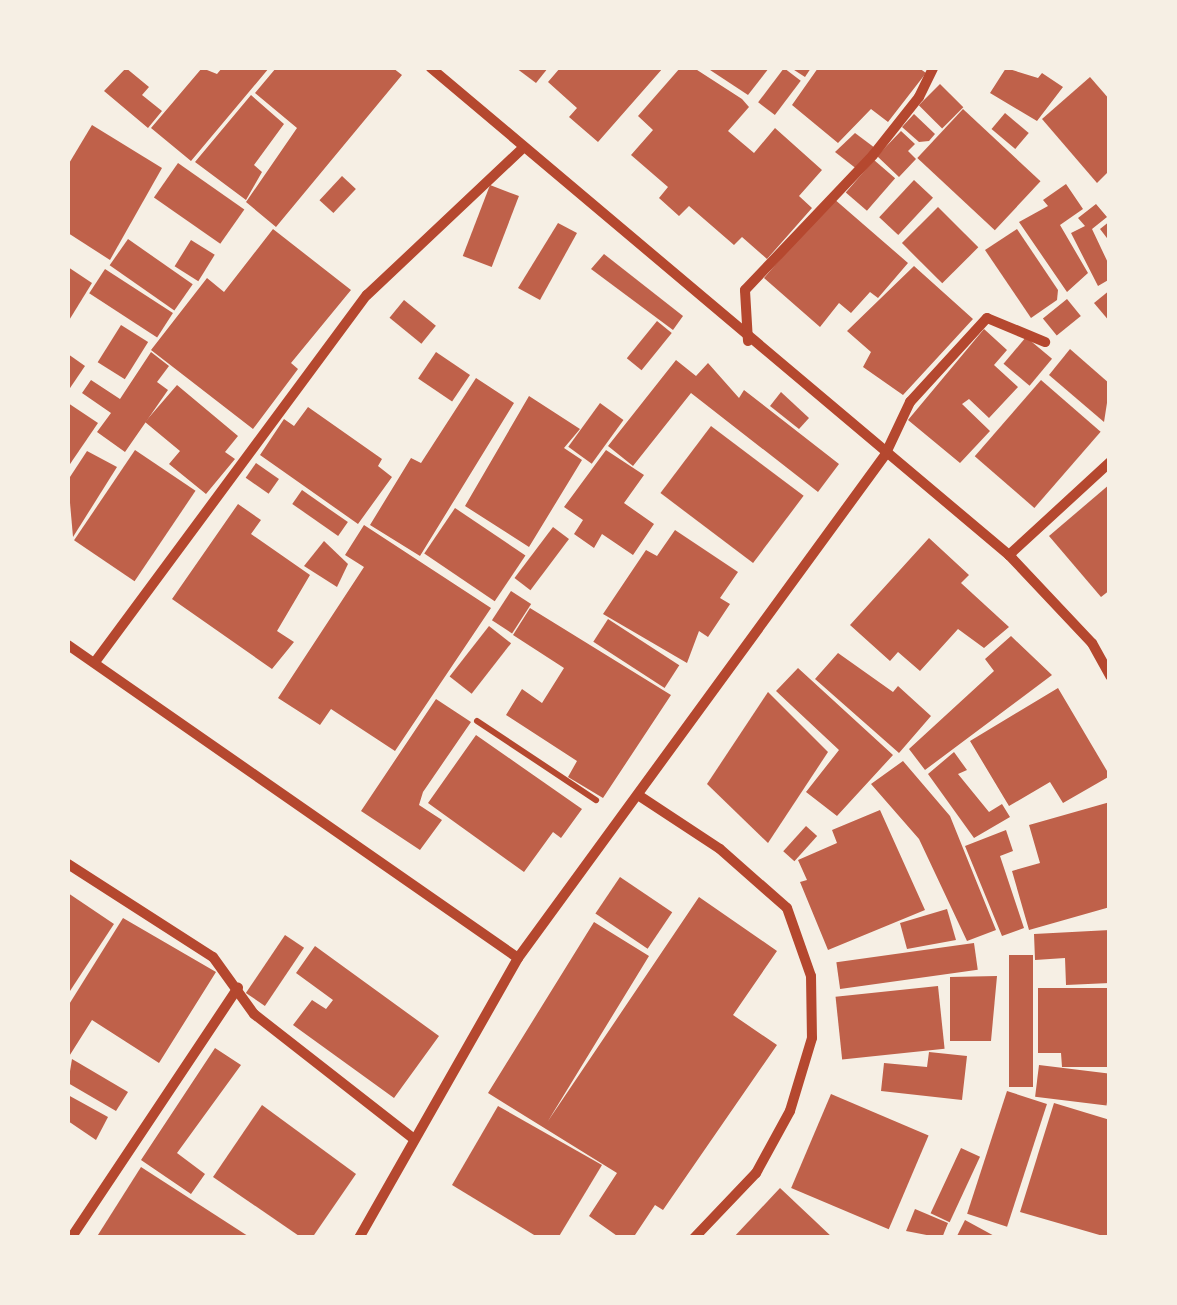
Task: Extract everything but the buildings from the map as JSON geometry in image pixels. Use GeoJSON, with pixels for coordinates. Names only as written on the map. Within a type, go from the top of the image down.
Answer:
{"type":"FeatureCollection","features":[{"type":"Feature","properties":{"kind":"street"},"geometry":{"type":"LineString","coordinates":[[431,68],[748,341],[1008,554],[1092,644],[1110,676]]}},
{"type":"Feature","properties":{"kind":"street"},"geometry":{"type":"LineString","coordinates":[[748,341],[745,290],[873,155],[919,97],[933,68]]}},
{"type":"Feature","properties":{"kind":"street"},"geometry":{"type":"LineString","coordinates":[[95,662],[366,295],[522,149]]}},
{"type":"Feature","properties":{"kind":"street"},"geometry":{"type":"LineString","coordinates":[[377,1238],[361,1234],[518,958],[885,455],[910,402],[987,318],[1045,342]]}},
{"type":"Feature","properties":{"kind":"street"},"geometry":{"type":"LineString","coordinates":[[1008,554],[1110,462]]}},
{"type":"Feature","properties":{"kind":"street"},"geometry":{"type":"LineString","coordinates":[[68,644],[518,958]]}},
{"type":"Feature","properties":{"kind":"street"},"geometry":{"type":"LineString","coordinates":[[638,796],[720,849],[787,908],[811,976],[812,1038],[790,1111],[756,1174],[694,1238]]}},
{"type":"Feature","properties":{"kind":"street"},"geometry":{"type":"LineString","coordinates":[[68,864],[213,957],[254,1014],[414,1140]]}},
{"type":"Feature","properties":{"kind":"street"},"geometry":{"type":"LineString","coordinates":[[71,1238],[238,988]]}},
{"type":"Feature","properties":{"kind":"path"},"geometry":{"type":"LineString","coordinates":[[477,721],[622,818]]}}]}
